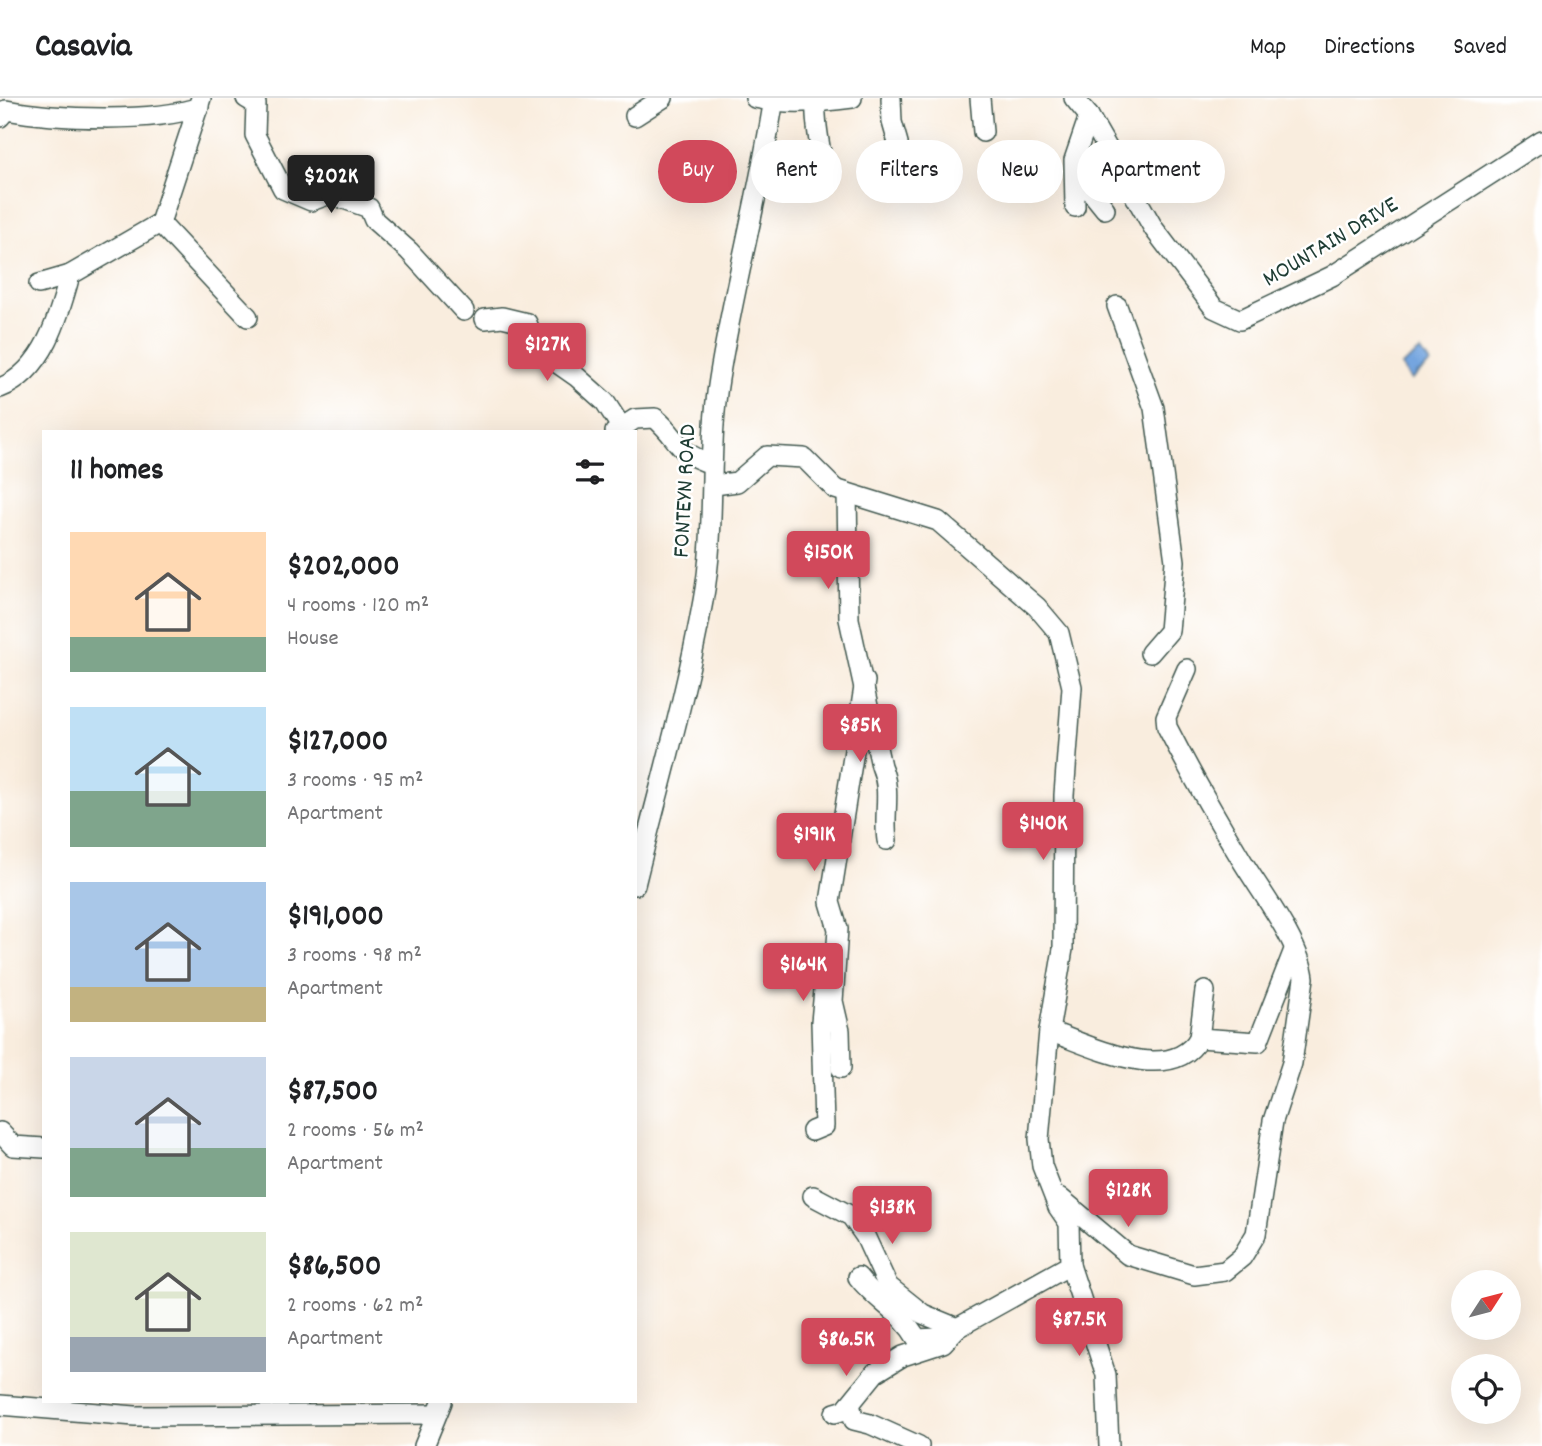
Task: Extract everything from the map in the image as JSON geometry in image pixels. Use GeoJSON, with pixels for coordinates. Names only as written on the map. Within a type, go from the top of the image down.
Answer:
{"type":"FeatureCollection","features":[{"type":"Feature","properties":{"kind":"street"},"geometry":{"type":"LineString","coordinates":[[246,98],[256,104],[256,135],[282,189],[311,201],[330,194],[369,208],[374,220],[409,251],[464,310]]}},
{"type":"Feature","properties":{"kind":"street"},"geometry":{"type":"LineString","coordinates":[[768,99],[816,102],[852,98]]}},
{"type":"Feature","properties":{"kind":"street"},"geometry":{"type":"LineString","coordinates":[[891,98],[892,122],[897,140]]}},
{"type":"Feature","properties":{"kind":"street"},"geometry":{"type":"LineString","coordinates":[[980,98],[984,131]]}},
{"type":"Feature","properties":{"kind":"street","name":"MOUNTAIN DRIVE"},"geometry":{"type":"LineString","coordinates":[[1074,98],[1089,116],[1154,229],[1214,308],[1240,320],[1332,276],[1542,141]]}},
{"type":"Feature","properties":{"kind":"street","name":"FONTEYN ROAD"},"geometry":{"type":"LineString","coordinates":[[637,877],[704,600],[714,485],[712,464],[718,384],[768,99]]}},
{"type":"Feature","properties":{"kind":"street"},"geometry":{"type":"LineString","coordinates":[[633,107],[660,100]]}},
{"type":"Feature","properties":{"kind":"street"},"geometry":{"type":"LineString","coordinates":[[816,102],[814,119],[819,140]]}},
{"type":"Feature","properties":{"kind":"street"},"geometry":{"type":"LineString","coordinates":[[0,117],[6,110],[69,116],[175,116],[200,103]]}},
{"type":"Feature","properties":{"kind":"street"},"geometry":{"type":"LineString","coordinates":[[39,284],[70,275],[160,223],[200,103]]}},
{"type":"Feature","properties":{"kind":"street"},"geometry":{"type":"LineString","coordinates":[[1075,207],[1074,160],[1089,116]]}},
{"type":"Feature","properties":{"kind":"street"},"geometry":{"type":"LineString","coordinates":[[1076,173],[1105,209]]}},
{"type":"Feature","properties":{"kind":"street"},"geometry":{"type":"LineString","coordinates":[[160,223],[248,317]]}},
{"type":"Feature","properties":{"kind":"street"},"geometry":{"type":"LineString","coordinates":[[0,388],[9,385],[44,348],[56,321],[70,275]]}},
{"type":"Feature","properties":{"kind":"street"},"geometry":{"type":"LineString","coordinates":[[1116,306],[1154,408],[1175,561],[1168,631],[1150,653]]}},
{"type":"Feature","properties":{"kind":"street"},"geometry":{"type":"LineString","coordinates":[[485,319],[502,317],[527,323],[537,349],[577,377],[605,402],[619,430],[635,419],[654,418],[666,428],[681,451],[712,464]]}},
{"type":"Feature","properties":{"kind":"street"},"geometry":{"type":"LineString","coordinates":[[714,485],[737,482],[767,456],[804,458],[835,489],[938,521],[1037,607],[1059,634],[1072,687],[1064,795],[1063,949],[1049,1031],[1039,1139],[1042,1166],[1056,1194],[1058,1207],[1069,1223],[1070,1265],[1106,1375],[1109,1446]]}},
{"type":"Feature","properties":{"kind":"street"},"geometry":{"type":"LineString","coordinates":[[847,493],[849,619],[865,681],[881,766],[889,784],[884,823],[887,840]]}},
{"type":"Feature","properties":{"kind":"street"},"geometry":{"type":"LineString","coordinates":[[1056,1194],[1128,1255],[1194,1275],[1225,1271],[1242,1257],[1256,1234],[1273,1121],[1292,1063],[1302,1012],[1303,967],[1167,727],[1166,717],[1187,669]]}},
{"type":"Feature","properties":{"kind":"street"},"geometry":{"type":"LineString","coordinates":[[812,1131],[824,1126],[823,921],[830,902],[865,681]]}},
{"type":"Feature","properties":{"kind":"street"},"geometry":{"type":"LineString","coordinates":[[830,902],[838,929],[833,1001],[841,1031],[841,1068]]}},
{"type":"Feature","properties":{"kind":"street"},"geometry":{"type":"LineString","coordinates":[[1199,1038],[1258,1042],[1294,950]]}},
{"type":"Feature","properties":{"kind":"street"},"geometry":{"type":"LineString","coordinates":[[1049,1031],[1138,1061],[1177,1059],[1193,1048],[1199,1038],[1205,991]]}},
{"type":"Feature","properties":{"kind":"street"},"geometry":{"type":"LineString","coordinates":[[0,1132],[13,1146],[42,1148]]}},
{"type":"Feature","properties":{"kind":"street"},"geometry":{"type":"LineString","coordinates":[[813,1196],[851,1216],[865,1236],[888,1286],[923,1314],[957,1328]]}},
{"type":"Feature","properties":{"kind":"street"},"geometry":{"type":"LineString","coordinates":[[858,1277],[869,1292],[889,1304],[917,1339],[936,1339],[1070,1265]]}},
{"type":"Feature","properties":{"kind":"street"},"geometry":{"type":"LineString","coordinates":[[919,1446],[870,1424],[854,1420],[842,1408],[875,1373],[903,1356],[943,1343],[957,1328]]}},
{"type":"Feature","properties":{"kind":"street"},"geometry":{"type":"LineString","coordinates":[[0,1405],[86,1406],[135,1416],[438,1408],[424,1446]]}},
{"type":"Feature","properties":{"kind":"water"},"geometry":{"type":"Polygon","coordinates":[[[1421,351],[1430,364],[1411,380],[1401,366],[1421,351]]]}}]}
